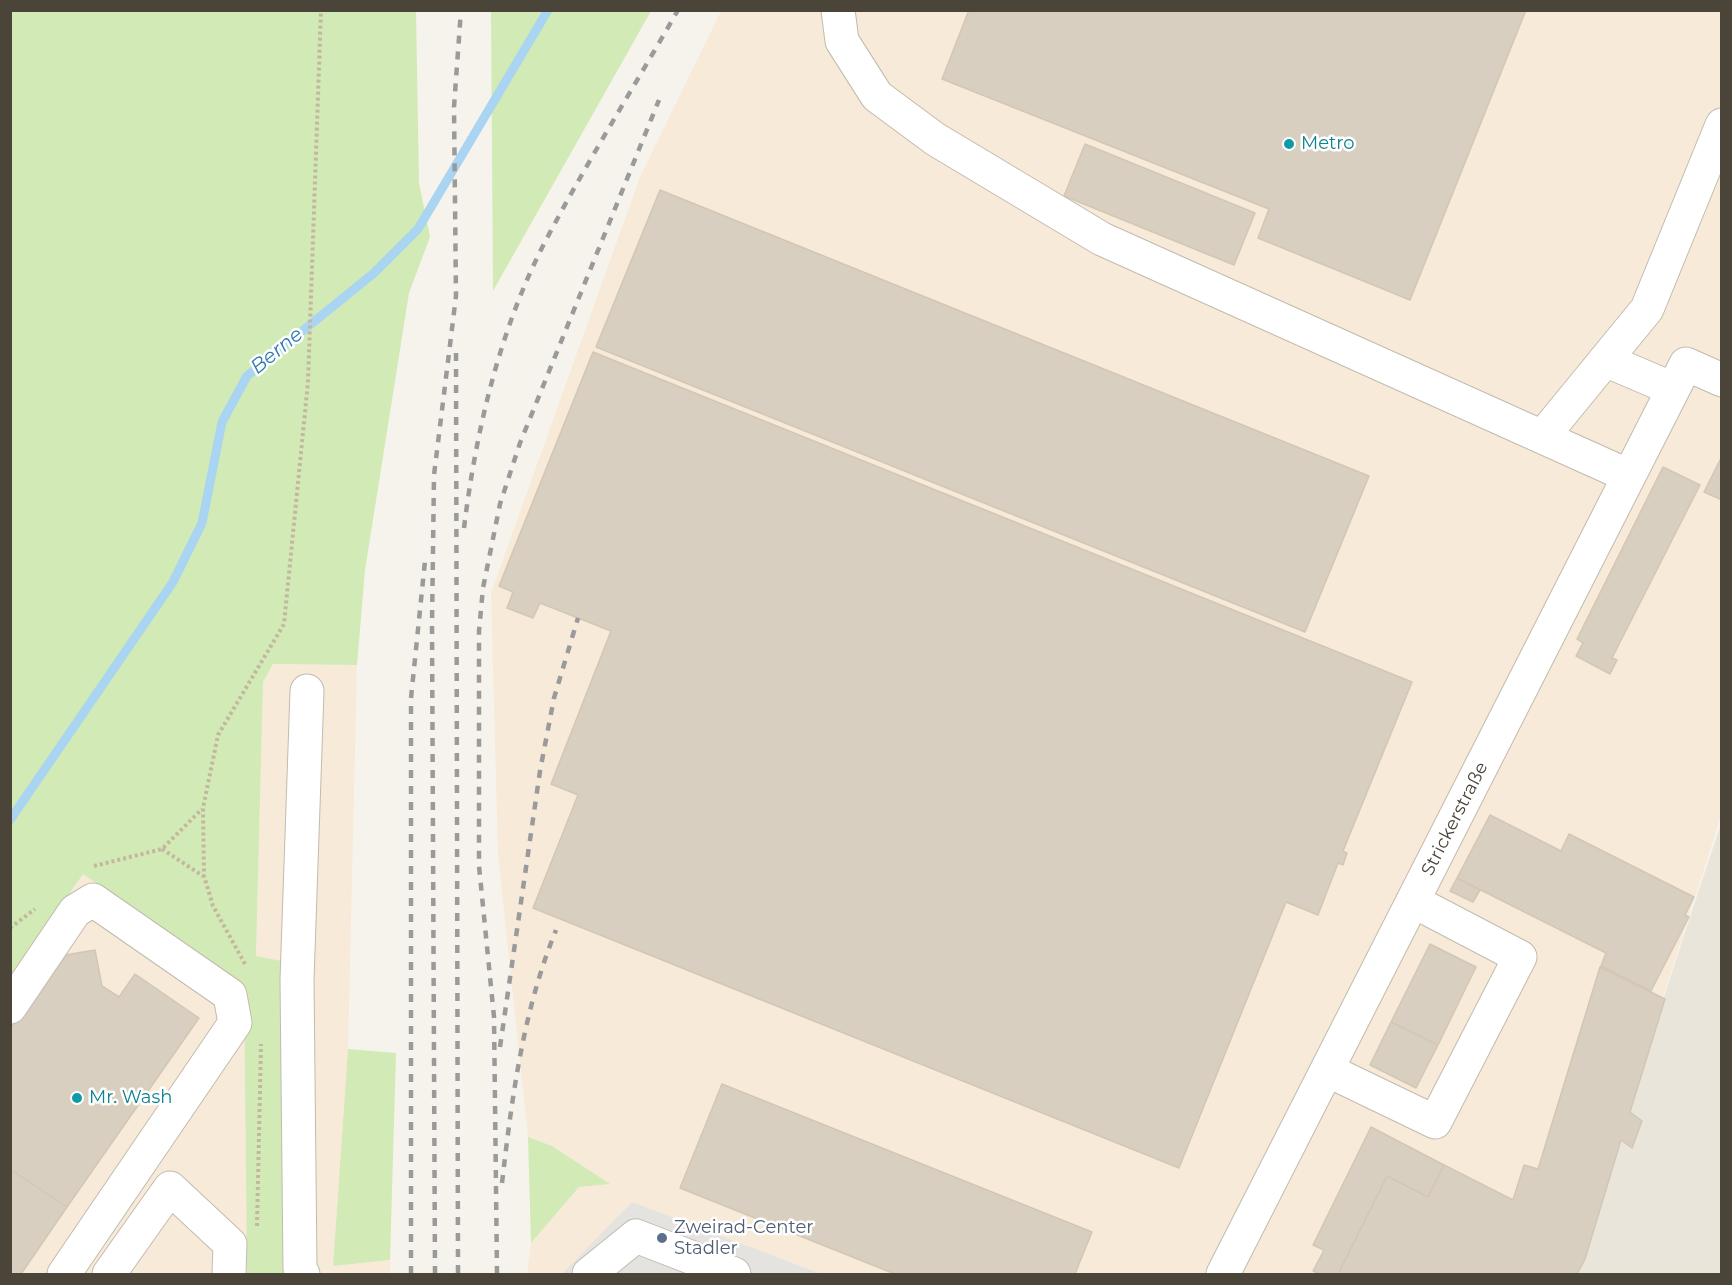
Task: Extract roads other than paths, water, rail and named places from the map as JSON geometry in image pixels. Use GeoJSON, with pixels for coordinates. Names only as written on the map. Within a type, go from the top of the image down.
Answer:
{"type":"FeatureCollection","features":[{"type":"Feature","properties":{"kind":"street"},"geometry":{"type":"LineString","coordinates":[[838,10],[842,41],[877,96],[935,139],[1102,239],[1629,476]]}},
{"type":"Feature","properties":{"kind":"street"},"geometry":{"type":"LineString","coordinates":[[1543,436],[1647,309],[1722,125]]}},
{"type":"Feature","properties":{"kind":"street"},"geometry":{"type":"LineString","coordinates":[[1605,360],[1680,376],[1722,380]]}},
{"type":"Feature","properties":{"kind":"street","name":"Strickerstraße"},"geometry":{"type":"LineString","coordinates":[[1223,1275],[1680,376]]}},
{"type":"Feature","properties":{"kind":"street"},"geometry":{"type":"LineString","coordinates":[[303,1275],[300,1269],[297,980],[307,691]]}},
{"type":"Feature","properties":{"kind":"street"},"geometry":{"type":"LineString","coordinates":[[10,1007],[75,911],[93,900],[230,995],[234,1023],[63,1275]]}},
{"type":"Feature","properties":{"kind":"street"},"geometry":{"type":"LineString","coordinates":[[1327,1070],[1436,1122],[1520,957],[1413,901]]}},
{"type":"Feature","properties":{"kind":"street"},"geometry":{"type":"LineString","coordinates":[[109,1275],[170,1188],[230,1244],[229,1275]]}},
{"type":"Feature","properties":{"kind":"street"},"geometry":{"type":"LineString","coordinates":[[589,1275],[636,1236],[687,1267],[734,1275]]}},
{"type":"Feature","properties":{"kind":"waterway","name":"Berne"},"geometry":{"type":"LineString","coordinates":[[10,820],[173,582],[202,523],[222,422],[247,376],[374,273],[418,229],[548,10]]}},
{"type":"Feature","properties":{"kind":"railway"},"geometry":{"type":"LineString","coordinates":[[435,1274],[432,625],[434,475],[456,296],[454,107],[461,10]]}},
{"type":"Feature","properties":{"kind":"railway"},"geometry":{"type":"LineString","coordinates":[[464,528],[483,417],[515,308],[546,240],[678,10]]}},
{"type":"Feature","properties":{"kind":"railway"},"geometry":{"type":"LineString","coordinates":[[497,1274],[494,1017],[479,866],[479,631],[483,588],[500,504],[520,443],[659,100]]}},
{"type":"Feature","properties":{"kind":"railway"},"geometry":{"type":"LineString","coordinates":[[456,353],[458,1274]]}},
{"type":"Feature","properties":{"kind":"railway"},"geometry":{"type":"LineString","coordinates":[[411,1274],[411,698],[425,561]]}},
{"type":"Feature","properties":{"kind":"railway"},"geometry":{"type":"LineString","coordinates":[[500,1047],[540,771],[554,698],[578,618]]}},
{"type":"Feature","properties":{"kind":"railway"},"geometry":{"type":"LineString","coordinates":[[502,1183],[520,1055],[535,992],[556,930]]}},
{"type":"Feature","properties":{"kind":"place","name":"Metro"},"geometry":{"type":"Point","coordinates":[1289,144]}},
{"type":"Feature","properties":{"kind":"place","name":"Mr. Wash"},"geometry":{"type":"Point","coordinates":[77,1098]}},
{"type":"Feature","properties":{"kind":"place","name":"Zweirad-Center Stadler"},"geometry":{"type":"Point","coordinates":[662,1238]}}]}
